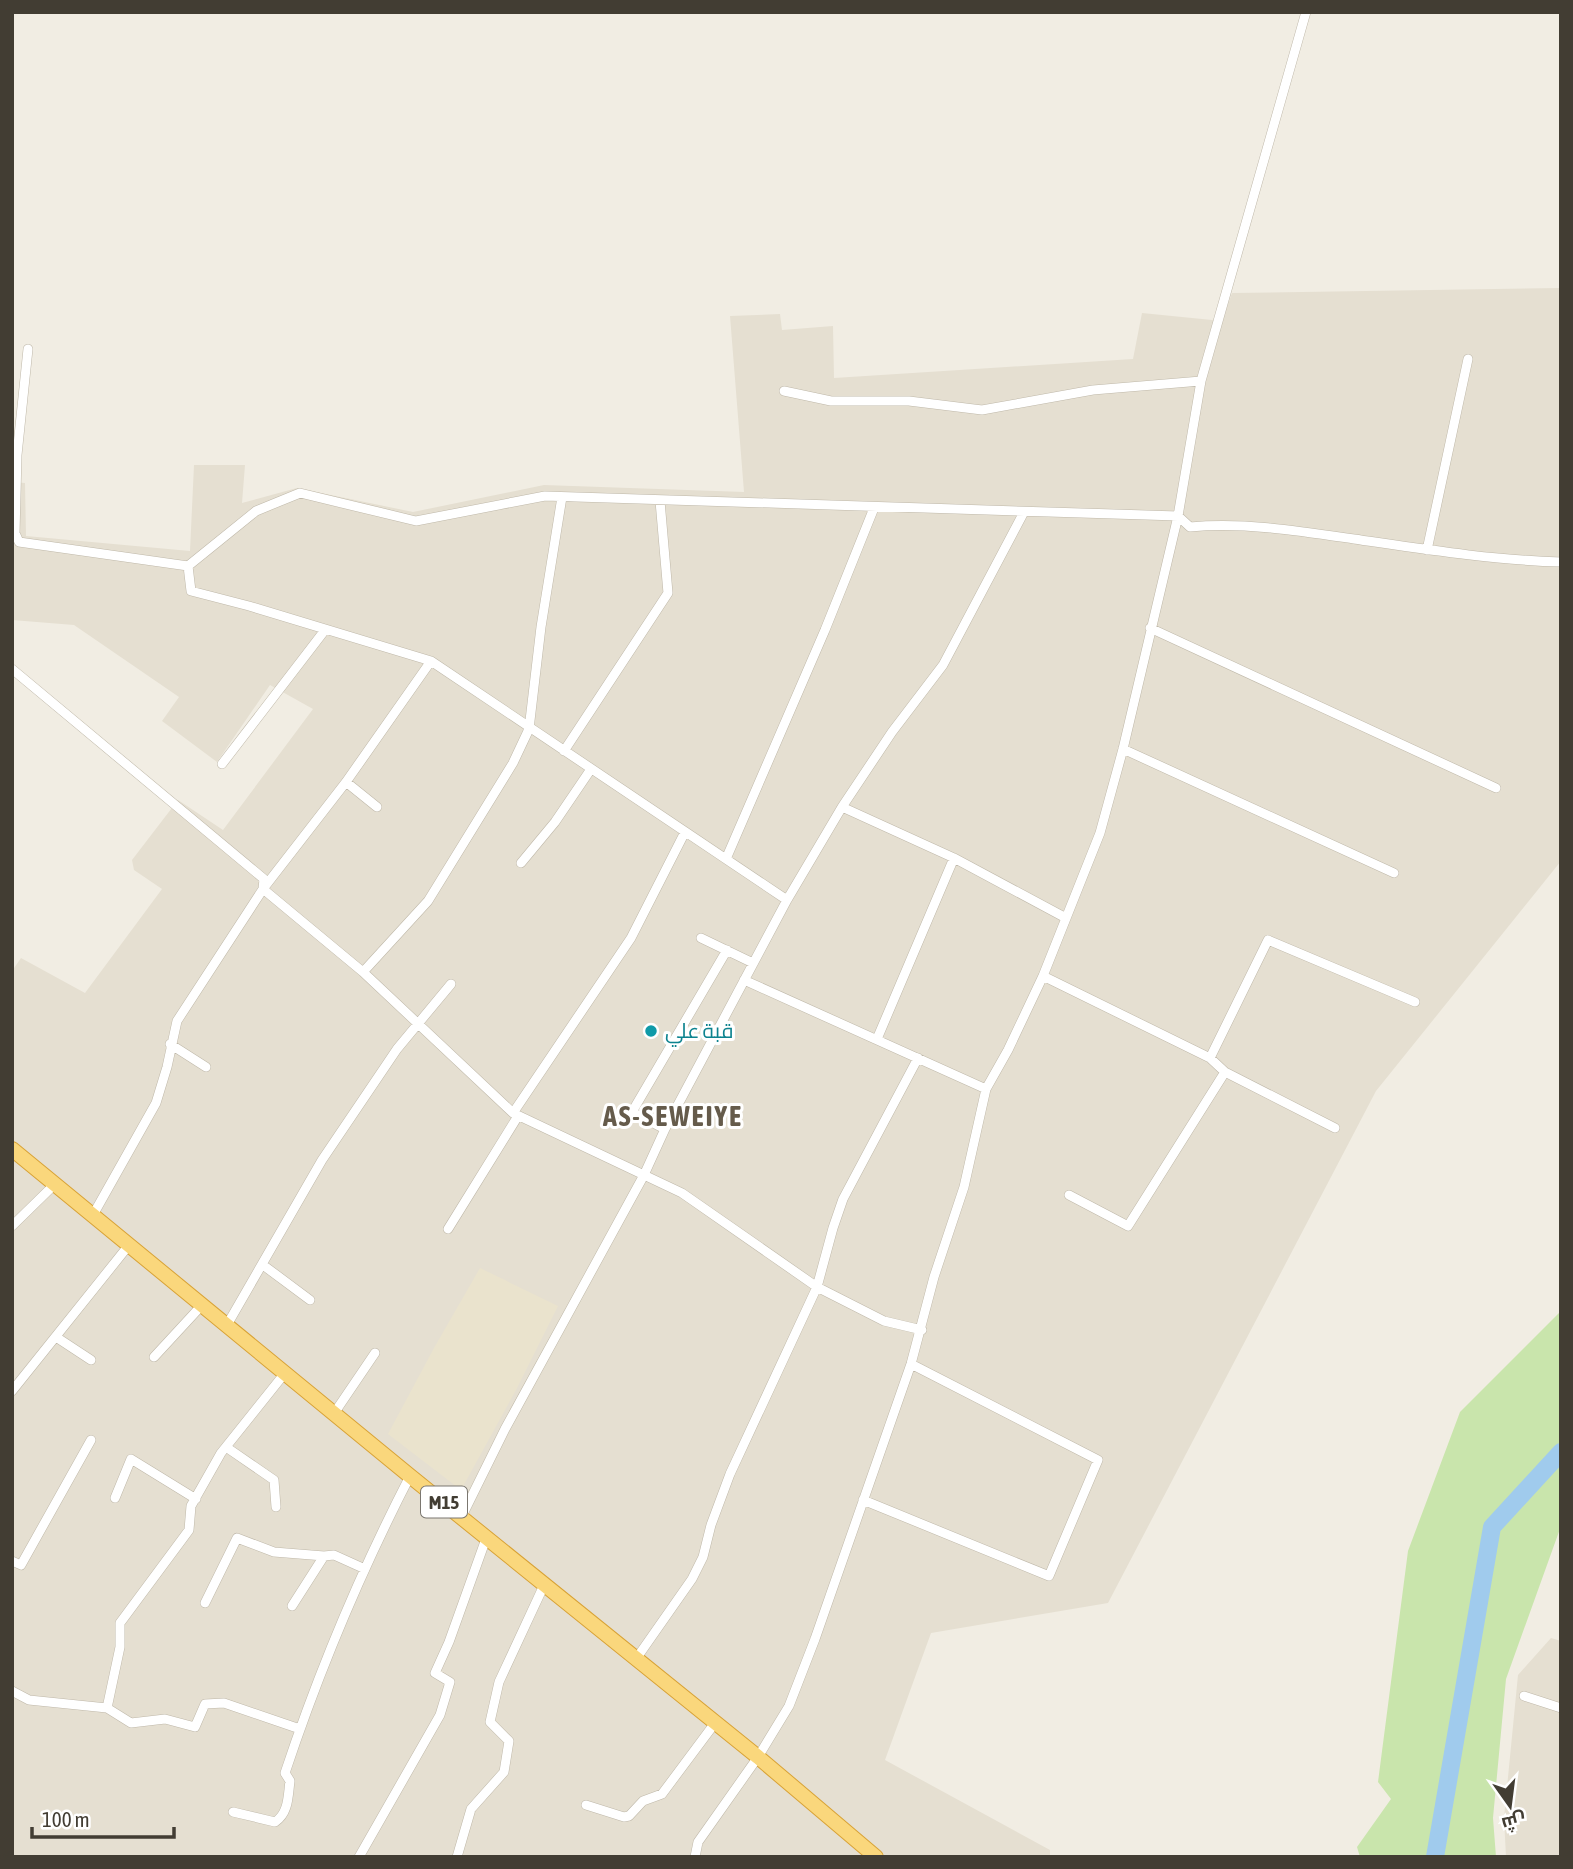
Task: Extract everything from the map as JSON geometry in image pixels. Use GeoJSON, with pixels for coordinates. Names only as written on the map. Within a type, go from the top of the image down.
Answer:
{"type":"FeatureCollection","features":[{"type":"Feature","properties":{"kind":"highway","name":"M15"},"geometry":{"type":"LineString","coordinates":[[12,1149],[758,1757],[876,1857]]}},
{"type":"Feature","properties":{"kind":"street"},"geometry":{"type":"LineString","coordinates":[[695,1857],[698,1842],[758,1757],[789,1706],[815,1639],[922,1330],[934,1277],[964,1187],[986,1089],[1043,976],[1100,833],[1123,749],[1178,516],[1201,381],[1306,12]]}},
{"type":"Feature","properties":{"kind":"street"},"geometry":{"type":"LineString","coordinates":[[28,349],[17,455],[15,533],[19,542],[188,566],[256,511],[300,494],[416,521],[545,496],[1178,516],[1190,527],[1219,525],[1288,529],[1515,561],[1561,562]]}},
{"type":"Feature","properties":{"kind":"street"},"geometry":{"type":"LineString","coordinates":[[1427,550],[1468,359]]}},
{"type":"Feature","properties":{"kind":"street"},"geometry":{"type":"LineString","coordinates":[[784,391],[831,401],[909,401],[982,410],[1093,390],[1201,381]]}},
{"type":"Feature","properties":{"kind":"street"},"geometry":{"type":"LineString","coordinates":[[363,972],[428,901],[513,763],[530,729],[541,627],[562,497]]}},
{"type":"Feature","properties":{"kind":"street"},"geometry":{"type":"LineString","coordinates":[[564,751],[668,593],[660,500]]}},
{"type":"Feature","properties":{"kind":"street"},"geometry":{"type":"LineString","coordinates":[[726,859],[825,631],[874,508]]}},
{"type":"Feature","properties":{"kind":"street"},"geometry":{"type":"LineString","coordinates":[[462,1516],[512,1416],[645,1175],[665,1129],[787,900],[842,807],[892,732],[943,665],[1024,512]]}},
{"type":"Feature","properties":{"kind":"street"},"geometry":{"type":"LineString","coordinates":[[188,566],[191,592],[249,606],[432,661],[787,900]]}},
{"type":"Feature","properties":{"kind":"street"},"geometry":{"type":"LineString","coordinates":[[1150,628],[1496,789]]}},
{"type":"Feature","properties":{"kind":"street"},"geometry":{"type":"LineString","coordinates":[[222,764],[325,630]]}},
{"type":"Feature","properties":{"kind":"street"},"geometry":{"type":"LineString","coordinates":[[93,1215],[156,1103],[177,1021],[263,889],[346,782],[432,661]]}},
{"type":"Feature","properties":{"kind":"street"},"geometry":{"type":"LineString","coordinates":[[12,669],[264,879],[263,889]]}},
{"type":"Feature","properties":{"kind":"street"},"geometry":{"type":"LineString","coordinates":[[1123,749],[1394,873]]}},
{"type":"Feature","properties":{"kind":"street"},"geometry":{"type":"LineString","coordinates":[[522,863],[555,822],[591,769]]}},
{"type":"Feature","properties":{"kind":"street"},"geometry":{"type":"LineString","coordinates":[[346,782],[377,807]]}},
{"type":"Feature","properties":{"kind":"street"},"geometry":{"type":"LineString","coordinates":[[842,807],[954,858],[1066,918]]}},
{"type":"Feature","properties":{"kind":"street"},"geometry":{"type":"LineString","coordinates":[[448,1229],[515,1114],[631,938],[685,832]]}},
{"type":"Feature","properties":{"kind":"street"},"geometry":{"type":"LineString","coordinates":[[877,1039],[954,858]]}},
{"type":"Feature","properties":{"kind":"street"},"geometry":{"type":"LineString","coordinates":[[263,889],[363,972],[515,1114],[682,1193],[817,1287],[884,1321],[922,1330]]}},
{"type":"Feature","properties":{"kind":"street"},"geometry":{"type":"LineString","coordinates":[[701,938],[753,963]]}},
{"type":"Feature","properties":{"kind":"street"},"geometry":{"type":"LineString","coordinates":[[1210,1058],[1268,940],[1415,1002]]}},
{"type":"Feature","properties":{"kind":"street"},"geometry":{"type":"LineString","coordinates":[[665,1129],[632,1112],[727,950]]}},
{"type":"Feature","properties":{"kind":"street"},"geometry":{"type":"LineString","coordinates":[[1043,976],[1210,1058],[1225,1072],[1335,1128]]}},
{"type":"Feature","properties":{"kind":"street"},"geometry":{"type":"LineString","coordinates":[[744,980],[986,1089]]}},
{"type":"Feature","properties":{"kind":"street"},"geometry":{"type":"LineString","coordinates":[[227,1325],[321,1160],[397,1048],[451,984]]}},
{"type":"Feature","properties":{"kind":"street"},"geometry":{"type":"LineString","coordinates":[[170,1044],[206,1067]]}},
{"type":"Feature","properties":{"kind":"street"},"geometry":{"type":"LineString","coordinates":[[636,1660],[697,1568],[730,1474],[817,1287],[844,1199],[918,1058]]}},
{"type":"Feature","properties":{"kind":"street"},"geometry":{"type":"LineString","coordinates":[[1069,1195],[1128,1226],[1225,1072]]}},
{"type":"Feature","properties":{"kind":"street"},"geometry":{"type":"LineString","coordinates":[[12,1226],[55,1184]]}},
{"type":"Feature","properties":{"kind":"street"},"geometry":{"type":"LineString","coordinates":[[12,1391],[129,1245]]}},
{"type":"Feature","properties":{"kind":"street"},"geometry":{"type":"LineString","coordinates":[[263,1265],[310,1300]]}},
{"type":"Feature","properties":{"kind":"street"},"geometry":{"type":"LineString","coordinates":[[154,1357],[202,1305]]}},
{"type":"Feature","properties":{"kind":"street"},"geometry":{"type":"LineString","coordinates":[[56,1337],[91,1360]]}},
{"type":"Feature","properties":{"kind":"street"},"geometry":{"type":"LineString","coordinates":[[335,1412],[375,1353]]}},
{"type":"Feature","properties":{"kind":"street"},"geometry":{"type":"LineString","coordinates":[[863,1500],[1049,1576],[1098,1460],[911,1364]]}},
{"type":"Feature","properties":{"kind":"street"},"geometry":{"type":"LineString","coordinates":[[107,1708],[120,1647],[120,1623],[189,1530],[191,1506],[226,1447],[285,1373]]}},
{"type":"Feature","properties":{"kind":"street"},"geometry":{"type":"LineString","coordinates":[[12,1561],[21,1565],[91,1440]]}},
{"type":"Feature","properties":{"kind":"street"},"geometry":{"type":"LineString","coordinates":[[226,1447],[274,1480],[275,1507]]}},
{"type":"Feature","properties":{"kind":"street"},"geometry":{"type":"LineString","coordinates":[[115,1497],[131,1459],[195,1499]]}},
{"type":"Feature","properties":{"kind":"street"},"geometry":{"type":"LineString","coordinates":[[233,1812],[275,1822],[282,1818],[290,1781],[285,1773],[300,1728],[365,1569],[410,1476]]}},
{"type":"Feature","properties":{"kind":"street"},"geometry":{"type":"LineString","coordinates":[[359,1857],[440,1715],[450,1682],[435,1673],[487,1536]]}},
{"type":"Feature","properties":{"kind":"street"},"geometry":{"type":"LineString","coordinates":[[205,1603],[237,1538],[274,1552],[334,1555],[365,1569]]}},
{"type":"Feature","properties":{"kind":"street"},"geometry":{"type":"LineString","coordinates":[[292,1606],[324,1556]]}},
{"type":"Feature","properties":{"kind":"street"},"geometry":{"type":"LineString","coordinates":[[457,1857],[471,1809],[504,1772],[509,1741],[490,1722],[499,1682],[545,1583]]}},
{"type":"Feature","properties":{"kind":"street"},"geometry":{"type":"LineString","coordinates":[[12,1691],[29,1700],[107,1708],[131,1723],[165,1719],[195,1727],[205,1704],[224,1703],[300,1728]]}},
{"type":"Feature","properties":{"kind":"street"},"geometry":{"type":"LineString","coordinates":[[1524,1696],[1561,1708]]}},
{"type":"Feature","properties":{"kind":"street"},"geometry":{"type":"LineString","coordinates":[[586,1805],[624,1817],[629,1816],[640,1803],[662,1794],[715,1723]]}},
{"type":"Feature","properties":{"kind":"shaded area"},"geometry":{"type":"Polygon","coordinates":[[[1561,288],[1561,861],[1376,1091],[1108,1603],[931,1633],[885,1760],[1050,1850],[1050,1857],[12,1857],[12,971],[21,958],[85,993],[162,889],[134,870],[132,860],[178,800],[223,830],[313,709],[270,685],[217,762],[162,721],[179,697],[74,625],[12,620],[12,482],[25,483],[26,536],[190,551],[194,465],[245,465],[242,503],[297,488],[413,512],[544,485],[744,492],[730,316],[780,314],[782,330],[833,326],[834,378],[1133,359],[1142,313],[1222,321],[1232,293],[1561,288]]]}},
{"type":"Feature","properties":{"kind":"shaded area"},"geometry":{"type":"Polygon","coordinates":[[[480,1268],[558,1306],[461,1490],[388,1434],[480,1268]]]}},
{"type":"Feature","properties":{"kind":"shaded area"},"geometry":{"type":"Polygon","coordinates":[[[1551,1638],[1561,1641],[1561,1857],[1506,1857],[1504,1818],[1518,1675],[1551,1638]]]}},
{"type":"Feature","properties":{"kind":"green space"},"geometry":{"type":"Polygon","coordinates":[[[1561,1311],[1561,1526],[1506,1679],[1493,1818],[1496,1857],[1360,1857],[1357,1847],[1391,1799],[1378,1782],[1408,1551],[1460,1412],[1561,1311]]]}},
{"type":"Feature","properties":{"kind":"waterway"},"geometry":{"type":"LineString","coordinates":[[1435,1857],[1492,1527],[1561,1452]]}},
{"type":"Feature","properties":{"kind":"place","name":"قبة علي"},"geometry":{"type":"Point","coordinates":[651,1031]}},
{"type":"Feature","properties":{"kind":"district","name":"AS-SEWEIYE"},"geometry":{"type":"Point","coordinates":[673,1116]}}]}
